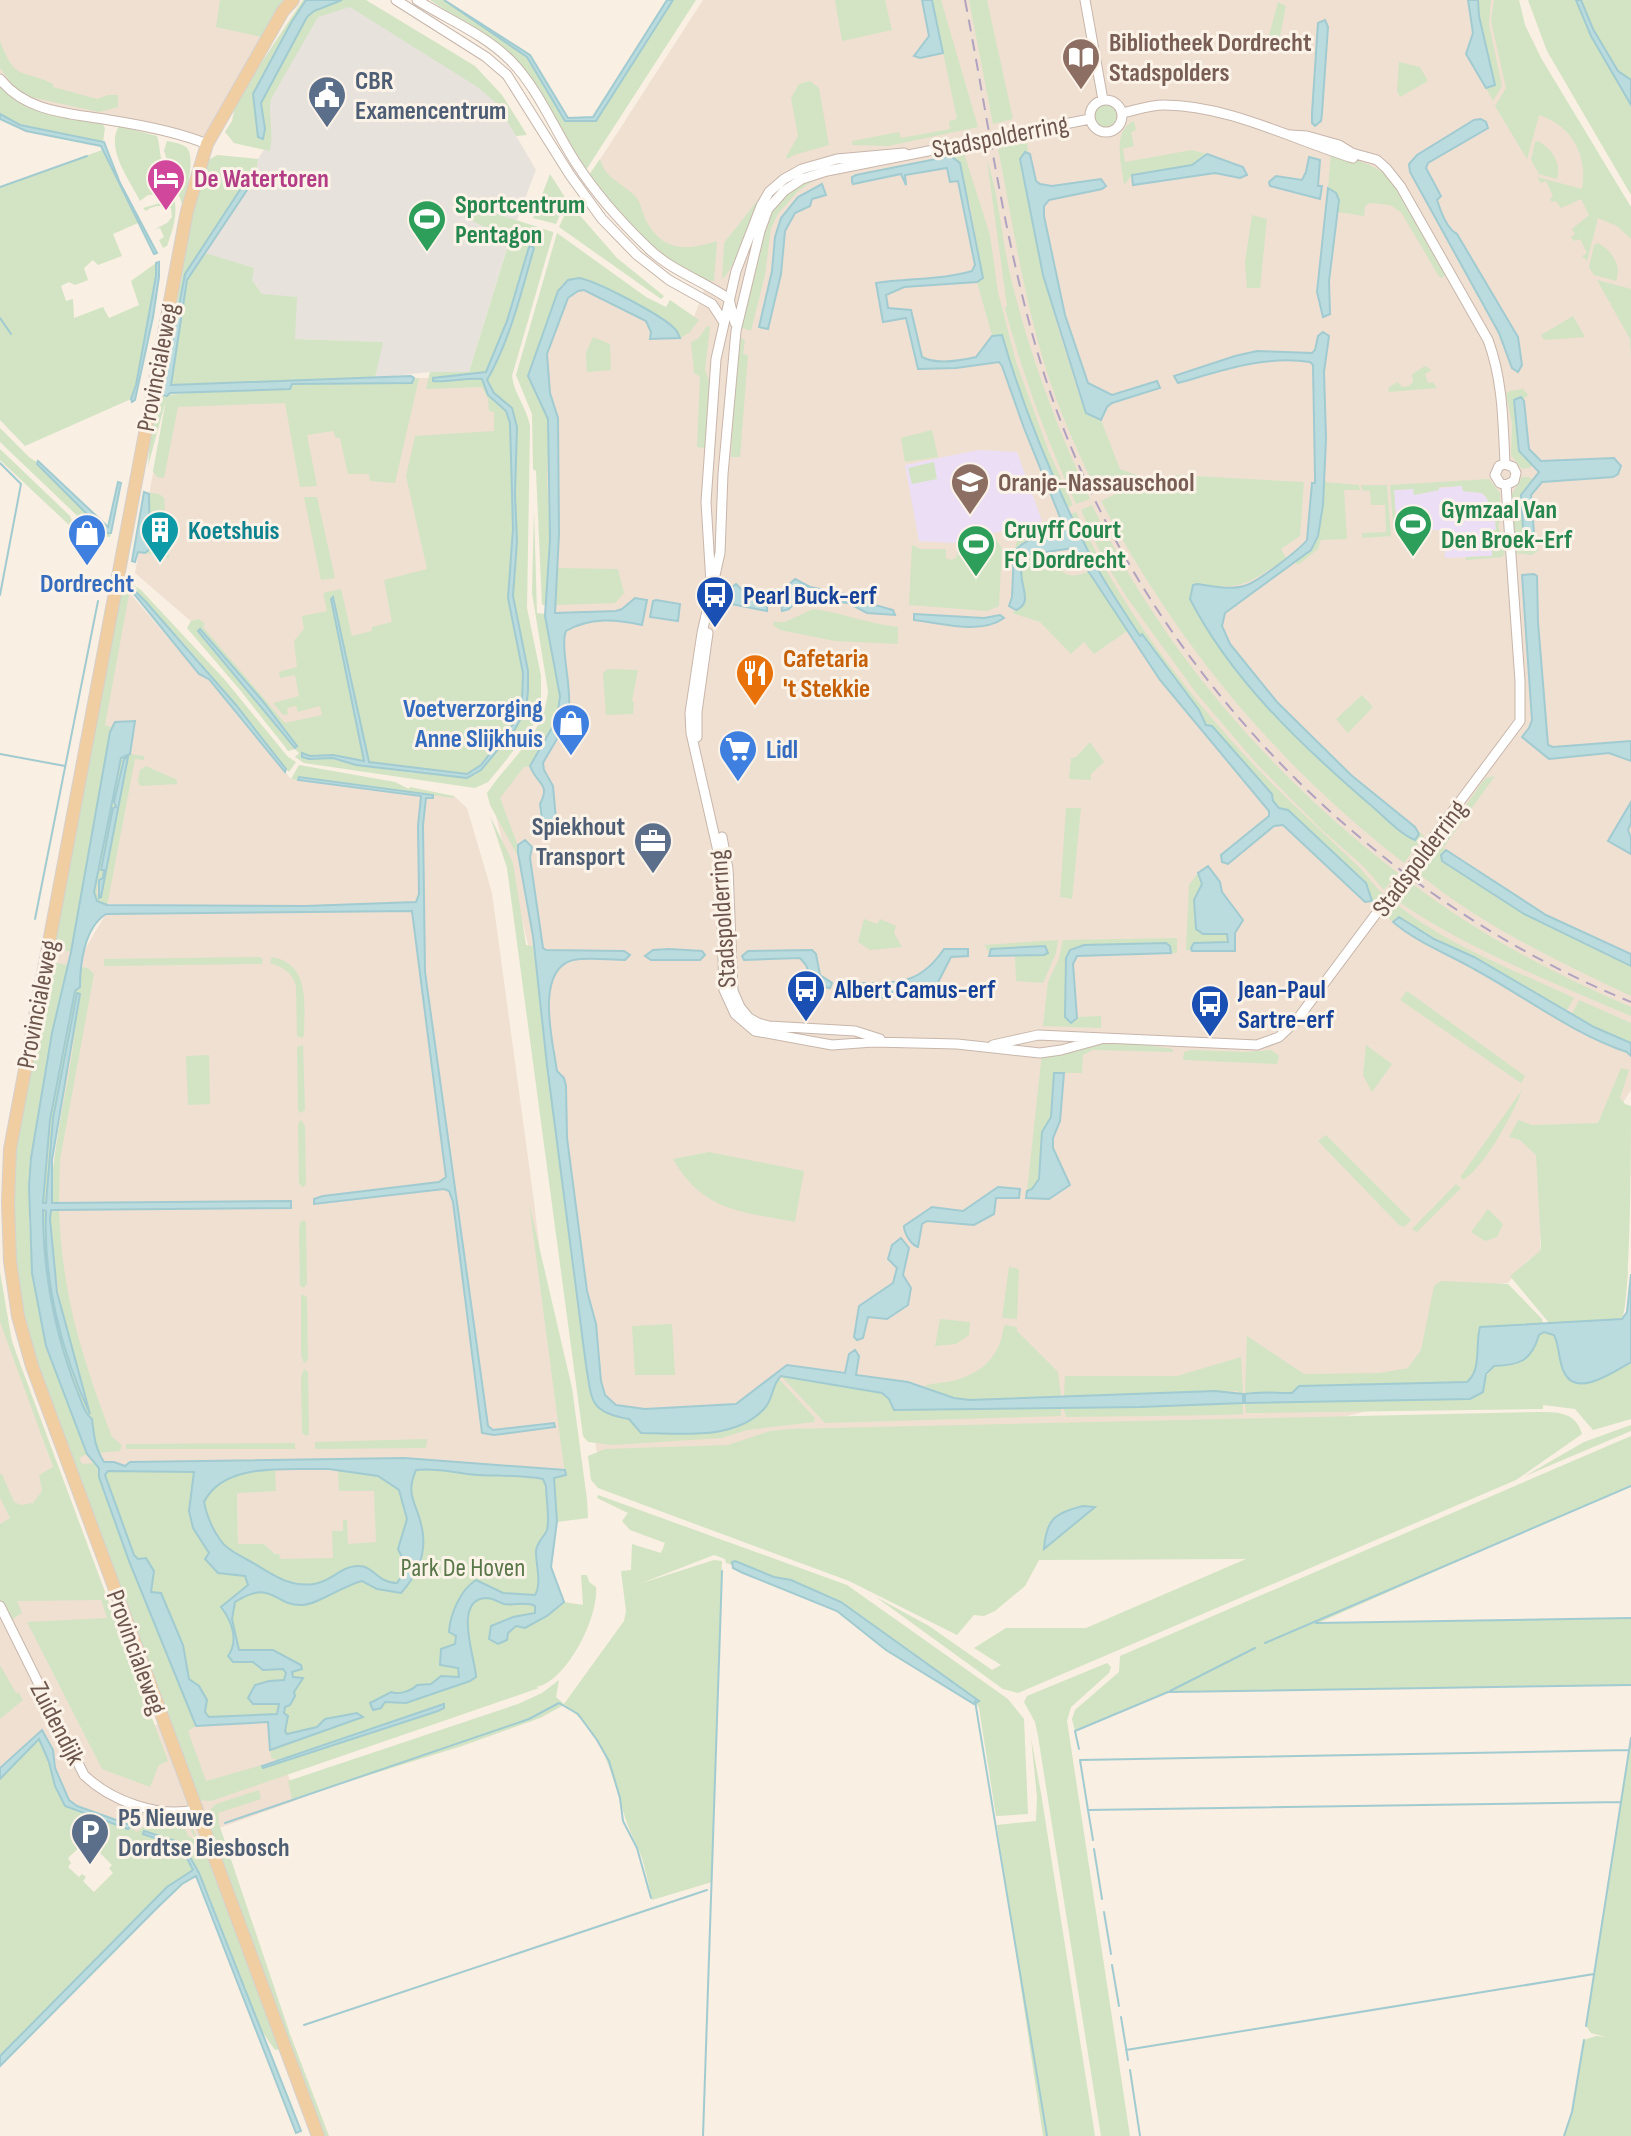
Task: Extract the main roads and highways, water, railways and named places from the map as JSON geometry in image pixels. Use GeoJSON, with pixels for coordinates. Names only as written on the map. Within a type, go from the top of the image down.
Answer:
{"type":"FeatureCollection","features":[{"type":"Feature","properties":{"kind":"main road","name":"Provincialeweg"},"geometry":{"type":"LineString","coordinates":[[293,0],[283,11],[207,144],[187,211],[10,1149],[8,1202],[18,1316],[35,1376],[318,2136]]}},
{"type":"Feature","properties":{"kind":"water"},"geometry":{"type":"Polygon","coordinates":[[[306,0],[342,0],[307,17],[261,103],[265,129],[263,139],[258,137],[253,94],[306,0]]]}},
{"type":"Feature","properties":{"kind":"water"},"geometry":{"type":"Polygon","coordinates":[[[444,0],[530,55],[568,118],[593,117],[667,0],[673,0],[596,121],[565,121],[527,57],[444,0]]]}},
{"type":"Feature","properties":{"kind":"water"},"geometry":{"type":"Polygon","coordinates":[[[922,0],[932,0],[943,53],[920,58],[914,56],[929,36],[922,0]]]}},
{"type":"Feature","properties":{"kind":"water"},"geometry":{"type":"Polygon","coordinates":[[[1468,0],[1478,0],[1495,85],[1486,88],[1466,54],[1473,33],[1468,0]]]}},
{"type":"Feature","properties":{"kind":"water"},"geometry":{"type":"Polygon","coordinates":[[[1576,0],[1581,0],[1593,29],[1618,71],[1631,80],[1631,105],[1591,36],[1576,0]]]}},
{"type":"Feature","properties":{"kind":"water"},"geometry":{"type":"Polygon","coordinates":[[[1325,20],[1328,27],[1322,113],[1321,121],[1315,126],[1312,113],[1318,23],[1325,20]]]}},
{"type":"Feature","properties":{"kind":"water"},"geometry":{"type":"Polygon","coordinates":[[[0,114],[20,125],[104,142],[120,183],[157,253],[154,254],[101,146],[26,131],[0,119],[0,114]]]}},
{"type":"Feature","properties":{"kind":"water"},"geometry":{"type":"Polygon","coordinates":[[[1481,119],[1488,128],[1428,163],[1426,168],[1441,196],[1437,200],[1445,220],[1457,234],[1518,337],[1522,365],[1518,372],[1512,368],[1499,333],[1410,172],[1409,164],[1417,155],[1474,120],[1481,119]]]}},
{"type":"Feature","properties":{"kind":"water"},"geometry":{"type":"Polygon","coordinates":[[[1025,152],[1030,154],[1036,181],[1040,184],[1052,186],[1101,179],[1106,186],[1049,200],[1044,206],[1065,315],[1088,383],[1112,395],[1157,381],[1160,388],[1112,403],[1101,420],[1086,413],[1043,275],[1020,159],[1025,152]]]}},
{"type":"Feature","properties":{"kind":"water"},"geometry":{"type":"Polygon","coordinates":[[[1207,154],[1243,167],[1247,175],[1240,178],[1215,173],[1133,185],[1132,175],[1192,165],[1207,154]]]}},
{"type":"Feature","properties":{"kind":"water"},"geometry":{"type":"Polygon","coordinates":[[[951,156],[960,163],[983,278],[977,282],[904,287],[886,295],[888,308],[911,310],[922,357],[934,361],[976,357],[992,336],[1002,335],[1030,420],[1053,475],[1091,557],[1121,607],[1199,710],[1206,725],[1212,726],[1272,794],[1279,808],[1288,810],[1366,883],[1372,901],[1365,902],[1283,825],[1274,826],[1228,864],[1222,862],[1221,855],[1269,816],[1269,811],[1160,680],[1073,548],[1026,555],[1021,572],[1025,601],[1016,610],[1009,606],[1014,552],[1027,541],[1053,532],[1062,522],[1002,366],[999,362],[918,369],[906,318],[883,322],[876,283],[972,271],[975,265],[958,181],[950,182],[947,168],[905,175],[906,185],[901,174],[852,182],[852,177],[856,175],[951,156]]]}},
{"type":"Feature","properties":{"kind":"water"},"geometry":{"type":"Polygon","coordinates":[[[1309,157],[1320,160],[1320,199],[1270,186],[1269,182],[1276,176],[1302,180],[1309,157]]]}},
{"type":"Feature","properties":{"kind":"water"},"geometry":{"type":"Polygon","coordinates":[[[251,173],[256,174],[255,178],[187,280],[171,385],[411,376],[414,378],[412,383],[292,384],[290,389],[162,395],[185,274],[251,173]]]}},
{"type":"Feature","properties":{"kind":"water"},"geometry":{"type":"Polygon","coordinates":[[[822,184],[826,195],[812,199],[810,206],[795,213],[785,231],[781,274],[768,329],[759,327],[781,218],[798,197],[822,184]]]}},
{"type":"Feature","properties":{"kind":"water"},"geometry":{"type":"Polygon","coordinates":[[[1328,188],[1336,193],[1339,200],[1329,281],[1330,314],[1323,317],[1317,292],[1328,188]]]}},
{"type":"Feature","properties":{"kind":"water"},"geometry":{"type":"Polygon","coordinates":[[[529,247],[534,248],[514,316],[487,380],[494,393],[512,408],[517,427],[517,541],[513,596],[528,671],[526,709],[515,729],[481,770],[467,778],[356,765],[333,758],[302,757],[302,753],[364,761],[333,597],[369,762],[467,774],[481,765],[514,723],[522,702],[523,673],[508,598],[513,529],[510,423],[506,411],[488,395],[482,379],[433,381],[433,378],[486,372],[507,321],[529,247]]]}},
{"type":"Feature","properties":{"kind":"water"},"geometry":{"type":"Polygon","coordinates":[[[159,262],[153,317],[135,400],[132,402],[156,263],[159,262]]]}},
{"type":"Feature","properties":{"kind":"water"},"geometry":{"type":"Polygon","coordinates":[[[579,278],[613,291],[655,314],[675,328],[680,338],[650,339],[651,332],[646,321],[584,290],[568,298],[547,354],[550,393],[558,418],[559,534],[555,613],[616,611],[635,598],[647,600],[642,625],[603,620],[584,623],[566,631],[564,646],[569,706],[562,729],[543,763],[553,786],[556,820],[543,826],[540,804],[544,788],[530,766],[557,719],[560,696],[545,616],[550,540],[548,419],[528,376],[558,291],[568,280],[579,278]]]}},
{"type":"Feature","properties":{"kind":"water"},"geometry":{"type":"Polygon","coordinates":[[[1323,332],[1329,336],[1324,372],[1326,439],[1323,505],[1318,536],[1311,550],[1225,613],[1222,626],[1230,644],[1277,702],[1351,775],[1415,827],[1419,834],[1415,840],[1396,828],[1342,780],[1269,709],[1226,656],[1190,599],[1193,585],[1235,588],[1253,582],[1307,540],[1312,483],[1315,483],[1313,365],[1293,360],[1259,362],[1178,383],[1174,376],[1257,351],[1312,353],[1318,336],[1323,332]]]}},
{"type":"Feature","properties":{"kind":"water"},"geometry":{"type":"Polygon","coordinates":[[[1521,397],[1529,449],[1541,461],[1614,458],[1621,466],[1613,477],[1542,482],[1531,495],[1535,546],[1526,547],[1521,495],[1539,472],[1519,451],[1514,400],[1521,397]]]}},
{"type":"Feature","properties":{"kind":"water"},"geometry":{"type":"Polygon","coordinates":[[[38,461],[108,527],[118,482],[121,483],[111,533],[99,526],[37,464],[38,461]]]}},
{"type":"Feature","properties":{"kind":"water"},"geometry":{"type":"Polygon","coordinates":[[[144,492],[149,494],[150,549],[145,553],[138,552],[135,562],[132,561],[144,492]]]}},
{"type":"Feature","properties":{"kind":"water"},"geometry":{"type":"Polygon","coordinates":[[[1522,575],[1537,576],[1548,745],[1631,741],[1631,761],[1609,753],[1549,759],[1522,737],[1532,720],[1522,575]]]}},
{"type":"Feature","properties":{"kind":"water"},"geometry":{"type":"Polygon","coordinates":[[[795,579],[810,587],[865,598],[868,603],[893,610],[895,615],[867,613],[848,603],[823,600],[810,594],[801,595],[789,609],[782,611],[780,593],[795,579]]]}},
{"type":"Feature","properties":{"kind":"water"},"geometry":{"type":"Polygon","coordinates":[[[736,584],[749,597],[767,595],[767,611],[731,604],[732,587],[736,584]]]}},
{"type":"Feature","properties":{"kind":"water"},"geometry":{"type":"Polygon","coordinates":[[[130,589],[146,602],[236,705],[286,769],[285,772],[209,679],[199,674],[130,589]]]}},
{"type":"Feature","properties":{"kind":"water"},"geometry":{"type":"Polygon","coordinates":[[[653,601],[680,604],[678,621],[650,617],[653,601]]]}},
{"type":"Feature","properties":{"kind":"water"},"geometry":{"type":"Polygon","coordinates":[[[914,614],[984,618],[1000,615],[1004,618],[973,627],[914,620],[914,614]]]}},
{"type":"Feature","properties":{"kind":"water"},"geometry":{"type":"Polygon","coordinates":[[[200,629],[261,699],[297,746],[295,748],[198,631],[200,629]]]}},
{"type":"Feature","properties":{"kind":"water"},"geometry":{"type":"Polygon","coordinates":[[[135,721],[130,754],[121,758],[94,892],[97,901],[107,905],[305,906],[416,902],[419,894],[421,796],[298,780],[299,777],[433,795],[433,798],[426,798],[423,825],[425,972],[488,1426],[493,1430],[554,1423],[555,1427],[494,1435],[482,1433],[453,1202],[449,1191],[444,1189],[314,1204],[314,1199],[323,1196],[439,1182],[446,1177],[412,911],[106,914],[93,928],[82,957],[80,987],[75,991],[50,1120],[43,1203],[46,1203],[53,1118],[77,993],[80,994],[52,1160],[52,1203],[291,1201],[291,1208],[51,1210],[57,1292],[90,1414],[70,1366],[56,1315],[48,1263],[46,1211],[43,1210],[45,1257],[57,1326],[78,1393],[92,1419],[97,1447],[104,1462],[125,1466],[130,1462],[404,1458],[565,1470],[566,1475],[554,1478],[557,1521],[551,1567],[564,1602],[525,1628],[516,1626],[508,1633],[507,1640],[498,1644],[489,1639],[491,1626],[535,1613],[535,1606],[504,1604],[489,1598],[476,1601],[468,1619],[476,1677],[470,1681],[406,1703],[385,1702],[381,1708],[373,1710],[370,1703],[391,1692],[401,1693],[417,1685],[431,1684],[441,1676],[459,1677],[458,1668],[440,1665],[441,1649],[455,1644],[456,1636],[449,1632],[451,1618],[461,1596],[476,1580],[503,1593],[535,1595],[538,1580],[536,1549],[548,1525],[543,1479],[416,1470],[411,1492],[423,1534],[422,1552],[417,1570],[401,1593],[377,1589],[362,1581],[316,1602],[302,1605],[257,1592],[235,1602],[232,1619],[239,1650],[273,1650],[301,1665],[302,1669],[292,1672],[293,1677],[303,1678],[290,1705],[285,1707],[287,1734],[317,1727],[325,1719],[357,1713],[363,1717],[270,1750],[268,1722],[196,1726],[129,1561],[99,1477],[99,1468],[87,1454],[46,1346],[32,1273],[31,1158],[52,1033],[71,952],[110,732],[115,722],[135,721]],[[329,1469],[259,1470],[226,1480],[204,1502],[212,1527],[229,1549],[286,1581],[314,1584],[347,1568],[359,1566],[397,1583],[407,1568],[398,1549],[407,1519],[399,1490],[378,1476],[329,1469]],[[108,1471],[105,1475],[134,1555],[138,1559],[146,1558],[154,1571],[151,1592],[161,1593],[183,1645],[189,1679],[199,1686],[207,1700],[205,1712],[209,1717],[277,1714],[279,1704],[253,1704],[248,1698],[255,1685],[284,1680],[286,1673],[283,1669],[263,1670],[253,1662],[233,1662],[228,1656],[233,1644],[233,1631],[221,1607],[248,1585],[245,1576],[218,1573],[205,1559],[209,1553],[193,1528],[189,1511],[194,1472],[108,1471]]]}},
{"type":"Feature","properties":{"kind":"water"},"geometry":{"type":"Polygon","coordinates":[[[128,757],[99,898],[99,880],[103,878],[104,870],[101,870],[113,808],[116,807],[114,802],[124,759],[128,757]]]}},
{"type":"Feature","properties":{"kind":"water"},"geometry":{"type":"Polygon","coordinates":[[[1631,802],[1628,830],[1631,854],[1608,841],[1631,802]]]}},
{"type":"Feature","properties":{"kind":"water"},"geometry":{"type":"Polygon","coordinates":[[[525,840],[532,847],[530,858],[543,948],[624,951],[630,955],[625,960],[573,960],[561,966],[553,978],[549,1009],[557,1071],[564,1078],[566,1086],[567,1138],[587,1291],[596,1324],[601,1381],[605,1395],[616,1405],[645,1409],[736,1404],[787,1365],[845,1373],[849,1354],[855,1350],[859,1356],[856,1375],[908,1382],[954,1398],[970,1400],[1215,1391],[1243,1394],[1243,1403],[894,1410],[882,1393],[781,1376],[764,1409],[752,1419],[722,1431],[641,1433],[629,1419],[599,1408],[592,1396],[586,1365],[533,936],[518,853],[518,845],[525,840]]]}},
{"type":"Feature","properties":{"kind":"water"},"geometry":{"type":"Polygon","coordinates":[[[1446,850],[1546,915],[1631,954],[1631,966],[1524,914],[1442,861],[1441,855],[1446,850]]]}},
{"type":"Feature","properties":{"kind":"water"},"geometry":{"type":"Polygon","coordinates":[[[1208,866],[1243,920],[1235,933],[1235,951],[1192,951],[1191,948],[1194,943],[1228,942],[1227,934],[1203,934],[1196,929],[1194,900],[1202,884],[1198,873],[1208,866]]]}},
{"type":"Feature","properties":{"kind":"water"},"geometry":{"type":"Polygon","coordinates":[[[1399,917],[1594,1027],[1631,1043],[1631,1056],[1568,1025],[1412,936],[1393,922],[1399,917]]]}},
{"type":"Feature","properties":{"kind":"water"},"geometry":{"type":"Polygon","coordinates":[[[1166,943],[1171,953],[1077,956],[1073,964],[1077,1018],[1071,1023],[1065,1017],[1066,958],[1070,950],[1084,945],[1166,943]]]}},
{"type":"Feature","properties":{"kind":"water"},"geometry":{"type":"Polygon","coordinates":[[[1045,946],[1048,953],[1044,955],[989,956],[991,949],[1045,946]]]}},
{"type":"Feature","properties":{"kind":"water"},"geometry":{"type":"Polygon","coordinates":[[[944,949],[968,949],[968,956],[951,957],[934,990],[909,995],[897,990],[882,998],[854,994],[855,983],[895,982],[916,976],[944,949]]]}},
{"type":"Feature","properties":{"kind":"water"},"geometry":{"type":"Polygon","coordinates":[[[653,950],[702,951],[705,955],[700,960],[651,960],[645,956],[653,950]]]}},
{"type":"Feature","properties":{"kind":"water"},"geometry":{"type":"Polygon","coordinates":[[[812,950],[816,954],[820,975],[832,983],[830,988],[813,985],[800,958],[744,960],[742,956],[748,951],[812,950]]]}},
{"type":"Feature","properties":{"kind":"water"},"geometry":{"type":"Polygon","coordinates":[[[1054,1073],[1064,1073],[1060,1121],[1053,1138],[1053,1148],[1070,1185],[1049,1199],[1026,1198],[1027,1191],[1039,1179],[1042,1132],[1051,1117],[1054,1073]]]}},
{"type":"Feature","properties":{"kind":"water"},"geometry":{"type":"Polygon","coordinates":[[[998,1187],[1020,1189],[1019,1198],[996,1198],[994,1214],[974,1225],[927,1221],[922,1224],[918,1247],[907,1235],[904,1226],[932,1207],[963,1211],[998,1187]]]}},
{"type":"Feature","properties":{"kind":"water"},"geometry":{"type":"Polygon","coordinates":[[[901,1238],[909,1248],[903,1275],[911,1288],[908,1305],[887,1319],[868,1317],[863,1338],[857,1340],[854,1337],[859,1306],[893,1283],[897,1268],[888,1259],[892,1245],[901,1238]]]}},
{"type":"Feature","properties":{"kind":"water"},"geometry":{"type":"Polygon","coordinates":[[[1631,1274],[1631,1362],[1596,1380],[1577,1383],[1570,1380],[1562,1367],[1554,1335],[1544,1332],[1523,1360],[1494,1366],[1486,1374],[1483,1392],[1470,1399],[1245,1403],[1245,1394],[1292,1393],[1299,1386],[1467,1382],[1475,1371],[1480,1327],[1622,1319],[1627,1312],[1631,1274]]]}},
{"type":"Feature","properties":{"kind":"water"},"geometry":{"type":"Polygon","coordinates":[[[1083,1506],[1095,1507],[1044,1549],[1053,1519],[1083,1506]]]}},
{"type":"Feature","properties":{"kind":"water"},"geometry":{"type":"Polygon","coordinates":[[[732,1562],[774,1577],[791,1580],[841,1602],[979,1701],[974,1704],[886,1650],[837,1611],[743,1573],[733,1568],[732,1562]]]}},
{"type":"Feature","properties":{"kind":"water"},"geometry":{"type":"Polygon","coordinates":[[[444,1704],[444,1708],[438,1711],[262,1766],[444,1704]]]}},
{"type":"Feature","properties":{"kind":"water"},"geometry":{"type":"Polygon","coordinates":[[[42,1730],[53,1750],[55,1768],[69,1800],[77,1806],[130,1825],[128,1829],[65,1806],[39,1739],[0,1779],[0,1768],[42,1730]]]}},
{"type":"Feature","properties":{"kind":"water"},"geometry":{"type":"Polygon","coordinates":[[[144,1831],[182,1843],[199,1873],[301,2131],[296,2133],[196,1876],[182,1884],[156,1909],[0,2066],[0,2056],[167,1887],[193,1870],[176,1845],[143,1834],[144,1831]]]}},
{"type":"Feature","properties":{"kind":"waterway"},"geometry":{"type":"LineString","coordinates":[[0,187],[87,156]]}},
{"type":"Feature","properties":{"kind":"waterway"},"geometry":{"type":"LineString","coordinates":[[0,318],[11,334]]}},
{"type":"Feature","properties":{"kind":"waterway"},"geometry":{"type":"LineString","coordinates":[[0,463],[21,484],[0,595]]}},
{"type":"Feature","properties":{"kind":"waterway"},"geometry":{"type":"LineString","coordinates":[[35,919],[98,601]]}},
{"type":"Feature","properties":{"kind":"waterway"},"geometry":{"type":"LineString","coordinates":[[0,754],[65,766]]}},
{"type":"Feature","properties":{"kind":"waterway"},"geometry":{"type":"LineString","coordinates":[[1265,1643],[1631,1486]]}},
{"type":"Feature","properties":{"kind":"waterway"},"geometry":{"type":"LineString","coordinates":[[703,2136],[722,1571]]}},
{"type":"Feature","properties":{"kind":"waterway"},"geometry":{"type":"LineString","coordinates":[[1316,1623],[1631,1618]]}},
{"type":"Feature","properties":{"kind":"waterway"},"geometry":{"type":"LineString","coordinates":[[1170,1691],[1255,1648]]}},
{"type":"Feature","properties":{"kind":"waterway"},"geometry":{"type":"LineString","coordinates":[[1079,1749],[1075,1731],[1168,1692],[1631,1685]]}},
{"type":"Feature","properties":{"kind":"waterway"},"geometry":{"type":"LineString","coordinates":[[975,1701],[1047,2136]]}},
{"type":"Feature","properties":{"kind":"waterway"},"geometry":{"type":"LineString","coordinates":[[225,1823],[529,1719],[559,1703],[578,1714],[609,1761],[623,1821],[637,1848],[651,1898]]}},
{"type":"Feature","properties":{"kind":"waterway"},"geometry":{"type":"LineString","coordinates":[[1586,2026],[1631,1738]]}},
{"type":"Feature","properties":{"kind":"waterway"},"geometry":{"type":"LineString","coordinates":[[1088,1810],[1080,1760],[1629,1750]]}},
{"type":"Feature","properties":{"kind":"waterway"},"geometry":{"type":"LineString","coordinates":[[1093,1840],[1088,1810],[1621,1802]]}},
{"type":"Feature","properties":{"kind":"waterway"},"geometry":{"type":"LineString","coordinates":[[1094,1849],[1102,1899]]}},
{"type":"Feature","properties":{"kind":"waterway"},"geometry":{"type":"LineString","coordinates":[[304,2025],[707,1890]]}},
{"type":"Feature","properties":{"kind":"waterway"},"geometry":{"type":"LineString","coordinates":[[1104,1912],[1111,1954]]}},
{"type":"Feature","properties":{"kind":"waterway"},"geometry":{"type":"LineString","coordinates":[[1112,1965],[1119,2006]]}},
{"type":"Feature","properties":{"kind":"waterway"},"geometry":{"type":"LineString","coordinates":[[1126,2050],[1594,1974]]}},
{"type":"Feature","properties":{"kind":"waterway"},"geometry":{"type":"LineString","coordinates":[[1121,2017],[1128,2060]]}},
{"type":"Feature","properties":{"kind":"waterway"},"geometry":{"type":"LineString","coordinates":[[1564,2136],[1572,2112],[1584,2040]]}},
{"type":"Feature","properties":{"kind":"waterway"},"geometry":{"type":"LineString","coordinates":[[1130,2070],[1140,2136]]}},
{"type":"Feature","properties":{"kind":"railway"},"geometry":{"type":"LineString","coordinates":[[965,0],[1010,243],[1048,386],[1089,487],[1140,583],[1202,673],[1274,756],[1353,832],[1440,898],[1533,955],[1631,1002]]}},
{"type":"Feature","properties":{"kind":"place","name":"Bibliotheek Dordrecht Stadspolders"},"geometry":{"type":"Point","coordinates":[1081,91]}},
{"type":"Feature","properties":{"kind":"place","name":"CBR Examencentrum"},"geometry":{"type":"Point","coordinates":[327,129]}},
{"type":"Feature","properties":{"kind":"place","name":"De Watertoren"},"geometry":{"type":"Point","coordinates":[166,212]}},
{"type":"Feature","properties":{"kind":"place","name":"Sportcentrum Pentagon"},"geometry":{"type":"Point","coordinates":[427,253]}},
{"type":"Feature","properties":{"kind":"place","name":"Oranje-Nassauschool"},"geometry":{"type":"Point","coordinates":[970,516]}},
{"type":"Feature","properties":{"kind":"place","name":"Gymzaal Van Den Broek-Erf"},"geometry":{"type":"Point","coordinates":[1413,558]}},
{"type":"Feature","properties":{"kind":"place","name":"Koetshuis"},"geometry":{"type":"Point","coordinates":[160,564]}},
{"type":"Feature","properties":{"kind":"place","name":"Dordrecht"},"geometry":{"type":"Point","coordinates":[87,567]}},
{"type":"Feature","properties":{"kind":"place","name":"Cruyff Court FC Dordrecht"},"geometry":{"type":"Point","coordinates":[976,578]}},
{"type":"Feature","properties":{"kind":"place","name":"Pearl Buck-erf"},"geometry":{"type":"Point","coordinates":[715,629]}},
{"type":"Feature","properties":{"kind":"place","name":"Cafetaria 't Stekkie"},"geometry":{"type":"Point","coordinates":[755,707]}},
{"type":"Feature","properties":{"kind":"place","name":"Voetverzorging Anne Slijkhuis"},"geometry":{"type":"Point","coordinates":[571,757]}},
{"type":"Feature","properties":{"kind":"place","name":"Lidl"},"geometry":{"type":"Point","coordinates":[738,783]}},
{"type":"Feature","properties":{"kind":"place","name":"Spiekhout Transport"},"geometry":{"type":"Point","coordinates":[653,875]}},
{"type":"Feature","properties":{"kind":"place","name":"Albert Camus-erf"},"geometry":{"type":"Point","coordinates":[806,1023]}},
{"type":"Feature","properties":{"kind":"place","name":"Jean-Paul Sartre-erf"},"geometry":{"type":"Point","coordinates":[1210,1038]}},
{"type":"Feature","properties":{"kind":"place","name":"P5 Nieuwe Dordtse Biesbosch"},"geometry":{"type":"Point","coordinates":[90,1866]}},
{"type":"Feature","properties":{"kind":"park label","name":"Park De Hoven"},"geometry":{"type":"Point","coordinates":[463,1567]}}]}
